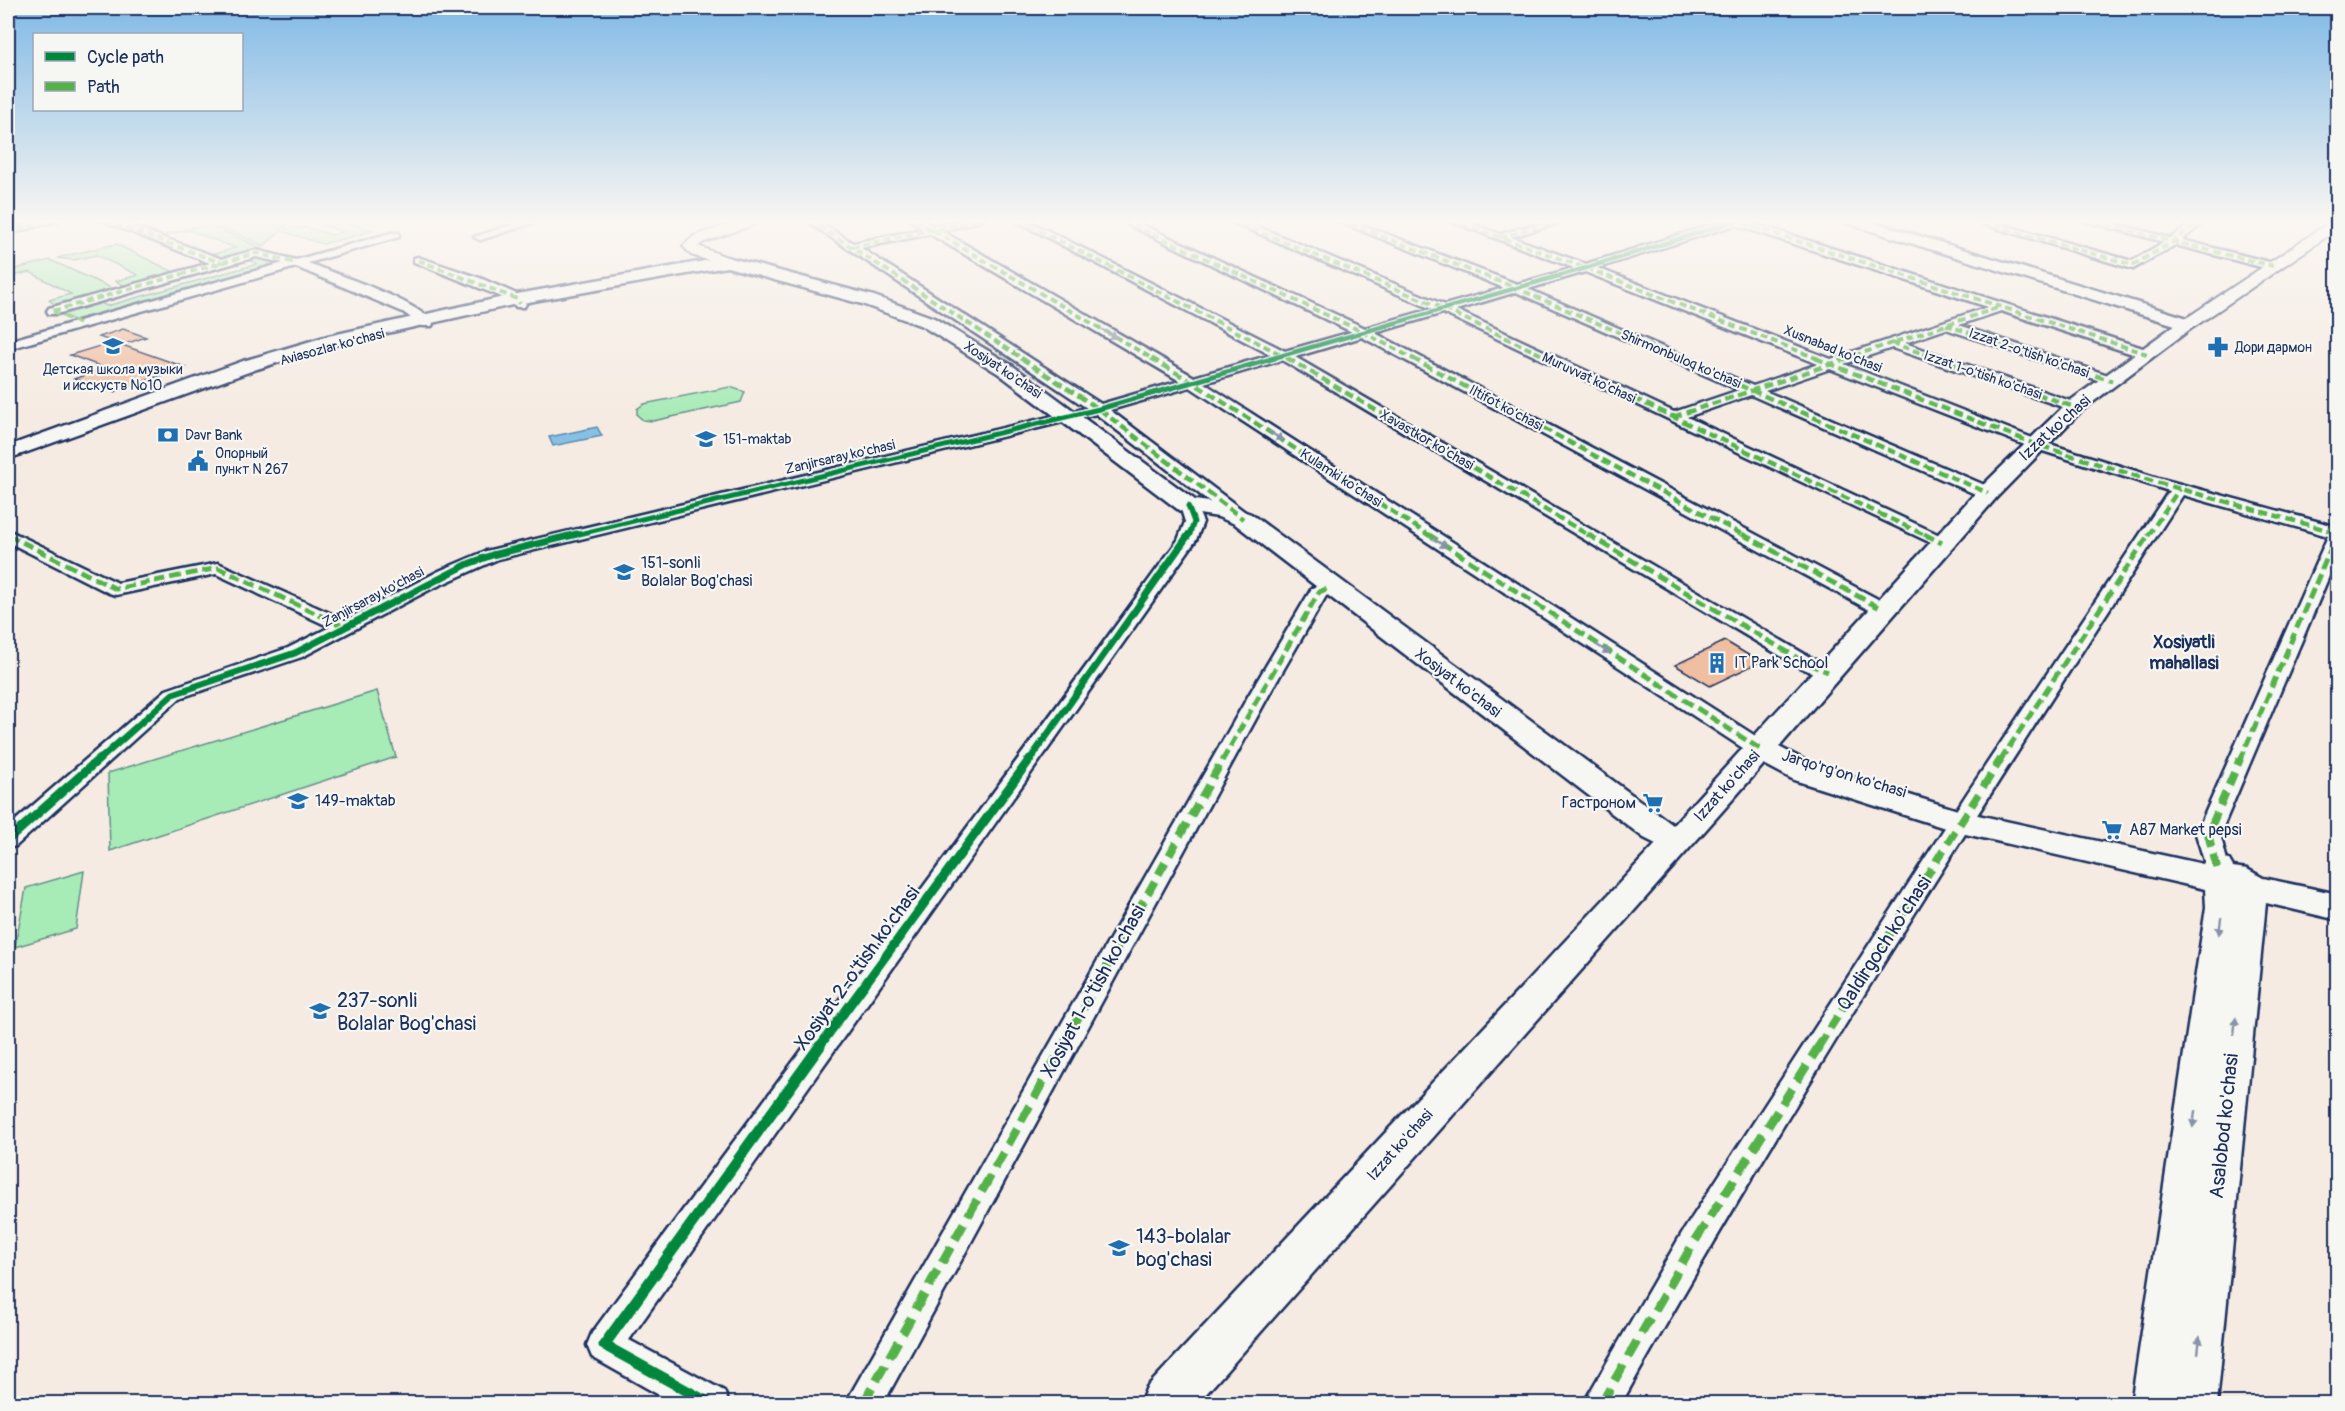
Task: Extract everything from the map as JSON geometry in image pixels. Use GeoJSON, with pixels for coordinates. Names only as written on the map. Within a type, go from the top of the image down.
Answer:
{"type":"FeatureCollection","features":[{"type":"Feature","properties":{"kind":"main road","name":"Aviasozlar ko'chasi"},"geometry":{"type":"LineString","coordinates":[[8,453],[271,359],[334,340],[608,286]]}},
{"type":"Feature","properties":{"kind":"main road","name":"Xosiyat ko'chasi"},"geometry":{"type":"LineString","coordinates":[[816,286],[919,317],[1006,370],[1188,506],[1223,511],[1243,519],[1655,830],[1677,842]]}},
{"type":"Feature","properties":{"kind":"main road"},"geometry":{"type":"LineString","coordinates":[[2064,286],[2188,324]]}},
{"type":"Feature","properties":{"kind":"main road","name":"Aviasozlar ko'chasi"},"geometry":{"type":"LineString","coordinates":[[8,460],[288,358],[426,321]]}},
{"type":"Feature","properties":{"kind":"main road","name":"Izzat ko'chasi"},"geometry":{"type":"LineString","coordinates":[[1164,1404],[1677,842],[1882,609],[1988,493],[2074,406],[2112,381],[2188,324]]}},
{"type":"Feature","properties":{"kind":"main road","name":"Jarqo'rg'on ko'chasi"},"geometry":{"type":"LineString","coordinates":[[1760,749],[1805,773],[1964,817],[2230,878],[2337,907]]}},
{"type":"Feature","properties":{"kind":"main road","name":"Jarqo'rg'on ko'chasi"},"geometry":{"type":"LineString","coordinates":[[2230,878],[2337,896]]}},
{"type":"Feature","properties":{"kind":"main road","name":"Asalobod ko'chasi"},"geometry":{"type":"LineString","coordinates":[[2156,1404],[2223,907],[2230,878]]}},
{"type":"Feature","properties":{"kind":"main road","name":"Asalobod ko'chasi"},"geometry":{"type":"LineString","coordinates":[[2193,1404],[2230,878]]}},
{"type":"Feature","properties":{"kind":"street"},"geometry":{"type":"LineString","coordinates":[[80,324],[53,311],[142,286]]}},
{"type":"Feature","properties":{"kind":"street"},"geometry":{"type":"LineString","coordinates":[[8,345],[215,286]]}},
{"type":"Feature","properties":{"kind":"street"},"geometry":{"type":"LineString","coordinates":[[351,286],[400,306],[426,321]]}},
{"type":"Feature","properties":{"kind":"street"},"geometry":{"type":"LineString","coordinates":[[486,286],[519,302]]}},
{"type":"Feature","properties":{"kind":"street","name":"Xosiyat ko'chasi"},"geometry":{"type":"LineString","coordinates":[[911,286],[1099,409],[1243,519]]}},
{"type":"Feature","properties":{"kind":"street","name":"Kulamki ko'chasi"},"geometry":{"type":"LineString","coordinates":[[1027,286],[1192,382],[1760,749]]}},
{"type":"Feature","properties":{"kind":"street","name":"Xavastkor ko'chasi"},"geometry":{"type":"LineString","coordinates":[[1147,286],[1282,355],[1796,657],[1828,672]]}},
{"type":"Feature","properties":{"kind":"street","name":"Iltifot ko'chasi"},"geometry":{"type":"LineString","coordinates":[[1264,286],[1363,332],[1882,609]]}},
{"type":"Feature","properties":{"kind":"street","name":"Muruvvat ko'chasi"},"geometry":{"type":"LineString","coordinates":[[1391,286],[1942,543]]}},
{"type":"Feature","properties":{"kind":"street","name":"Shirmonbuloq ko'chasi"},"geometry":{"type":"LineString","coordinates":[[1510,286],[1988,493]]}},
{"type":"Feature","properties":{"kind":"street","name":"Zanjirsaray ko'chasi"},"geometry":{"type":"LineString","coordinates":[[8,840],[173,694],[195,684],[309,646],[454,569],[506,550],[1071,417],[1524,286]]}},
{"type":"Feature","properties":{"kind":"street","name":"Xusnabad ko'chasi"},"geometry":{"type":"LineString","coordinates":[[1632,286],[2035,444],[2179,489],[2337,533]]}},
{"type":"Feature","properties":{"kind":"street"},"geometry":{"type":"LineString","coordinates":[[1938,286],[2147,354]]}},
{"type":"Feature","properties":{"kind":"street","name":"Izzat ko'chasi"},"geometry":{"type":"LineString","coordinates":[[2188,324],[2244,286]]}},
{"type":"Feature","properties":{"kind":"street","name":"Shirmonbuloq ko'chasi"},"geometry":{"type":"LineString","coordinates":[[1673,417],[2000,306]]}},
{"type":"Feature","properties":{"kind":"street","name":"Izzat 2-o'tish ko'chasi"},"geometry":{"type":"LineString","coordinates":[[1946,325],[2112,381]]}},
{"type":"Feature","properties":{"kind":"street","name":"Izzat 1-o'tish ko'chasi"},"geometry":{"type":"LineString","coordinates":[[1892,343],[2074,406]]}},
{"type":"Feature","properties":{"kind":"street","name":"Qaldirgoch ko'chasi"},"geometry":{"type":"LineString","coordinates":[[1601,1404],[1693,1244],[1964,817],[2179,489]]}},
{"type":"Feature","properties":{"kind":"street","name":"Xosiyat 2-o'tish ko'chasi"},"geometry":{"type":"LineString","coordinates":[[711,1404],[604,1345],[894,943],[1049,734],[1187,540],[1194,522],[1188,506]]}},
{"type":"Feature","properties":{"kind":"street","name":"Asalobod ko'chasi"},"geometry":{"type":"LineString","coordinates":[[2230,878],[2208,834],[2337,533]]}},
{"type":"Feature","properties":{"kind":"street"},"geometry":{"type":"LineString","coordinates":[[8,535],[116,589],[218,568],[345,627]]}},
{"type":"Feature","properties":{"kind":"street","name":"Xosiyat 1-o'tish ko'chasi"},"geometry":{"type":"LineString","coordinates":[[863,1404],[1260,693],[1319,592],[1331,587]]}},
{"type":"Feature","properties":{"kind":"green space"},"geometry":{"type":"Polygon","coordinates":[[[56,286],[107,286],[116,290],[57,306],[49,300],[71,294],[56,286]]]}},
{"type":"Feature","properties":{"kind":"green space"},"geometry":{"type":"Polygon","coordinates":[[[179,286],[200,286],[74,320],[53,311],[96,301],[107,306],[179,286]]]}},
{"type":"Feature","properties":{"kind":"green space"},"geometry":{"type":"Polygon","coordinates":[[[730,387],[745,392],[741,402],[653,421],[643,420],[637,415],[637,409],[644,404],[730,387]]]}},
{"type":"Feature","properties":{"kind":"green space"},"geometry":{"type":"Polygon","coordinates":[[[377,691],[396,757],[110,851],[108,773],[377,691]]]}},
{"type":"Feature","properties":{"kind":"green space"},"geometry":{"type":"Polygon","coordinates":[[[84,871],[76,929],[15,947],[26,888],[84,871]]]}},
{"type":"Feature","properties":{"kind":"water"},"geometry":{"type":"Polygon","coordinates":[[[597,427],[602,436],[553,446],[549,437],[597,427]]]}},
{"type":"Feature","properties":{"kind":"building"},"geometry":{"type":"Polygon","coordinates":[[[123,329],[146,337],[122,345],[185,367],[114,392],[74,379],[105,368],[70,355],[113,342],[99,337],[123,329]]]}},
{"type":"Feature","properties":{"kind":"building","name":"IT Park School"},"geometry":{"type":"Polygon","coordinates":[[[1725,641],[1760,662],[1710,686],[1675,665],[1725,641]]]}},
{"type":"Feature","properties":{"kind":"marked path"},"geometry":{"type":"LineString","coordinates":[[53,311],[141,286]]}},
{"type":"Feature","properties":{"kind":"marked path"},"geometry":{"type":"LineString","coordinates":[[487,286],[517,299],[520,304]]}},
{"type":"Feature","properties":{"kind":"marked path"},"geometry":{"type":"LineString","coordinates":[[911,286],[1099,409],[1243,519]]}},
{"type":"Feature","properties":{"kind":"marked path"},"geometry":{"type":"LineString","coordinates":[[1028,286],[1192,382],[1760,749]]}},
{"type":"Feature","properties":{"kind":"marked path"},"geometry":{"type":"LineString","coordinates":[[1147,286],[1282,355],[1806,663],[1828,672]]}},
{"type":"Feature","properties":{"kind":"marked path"},"geometry":{"type":"LineString","coordinates":[[1264,286],[1363,332],[1882,609]]}},
{"type":"Feature","properties":{"kind":"marked path"},"geometry":{"type":"LineString","coordinates":[[1389,286],[1444,309],[1942,543]]}},
{"type":"Feature","properties":{"kind":"marked path"},"geometry":{"type":"LineString","coordinates":[[1510,286],[1988,493]]}},
{"type":"Feature","properties":{"kind":"marked path"},"geometry":{"type":"LineString","coordinates":[[1632,286],[2035,444],[2152,481],[2338,533]]}},
{"type":"Feature","properties":{"kind":"marked path"},"geometry":{"type":"LineString","coordinates":[[1936,286],[2147,354]]}},
{"type":"Feature","properties":{"kind":"marked path"},"geometry":{"type":"LineString","coordinates":[[1673,417],[2000,307]]}},
{"type":"Feature","properties":{"kind":"marked path"},"geometry":{"type":"LineString","coordinates":[[53,311],[80,324]]}},
{"type":"Feature","properties":{"kind":"marked path"},"geometry":{"type":"LineString","coordinates":[[1946,325],[2112,381]]}},
{"type":"Feature","properties":{"kind":"marked path"},"geometry":{"type":"LineString","coordinates":[[1892,343],[2074,407]]}},
{"type":"Feature","properties":{"kind":"marked path"},"geometry":{"type":"LineString","coordinates":[[1601,1404],[1693,1244],[1976,797],[2179,489]]}},
{"type":"Feature","properties":{"kind":"marked path"},"geometry":{"type":"LineString","coordinates":[[2217,868],[2208,834],[2338,533]]}},
{"type":"Feature","properties":{"kind":"marked path"},"geometry":{"type":"LineString","coordinates":[[8,535],[116,589],[218,568],[345,627]]}},
{"type":"Feature","properties":{"kind":"marked path"},"geometry":{"type":"LineString","coordinates":[[863,1404],[1260,693],[1319,592],[1331,587]]}},
{"type":"Feature","properties":{"kind":"cycle path"},"geometry":{"type":"LineString","coordinates":[[8,840],[173,694],[295,653],[445,575],[492,555],[1099,409],[1524,286]]}},
{"type":"Feature","properties":{"kind":"cycle path"},"geometry":{"type":"LineString","coordinates":[[711,1404],[604,1345],[894,943],[1049,734],[1187,540],[1194,522],[1188,506]]}},
{"type":"Feature","properties":{"kind":"place","name":"Детская школа музыки и исскуств №10"},"geometry":{"type":"Point","coordinates":[113,346]}},
{"type":"Feature","properties":{"kind":"place","name":"Дори дармон"},"geometry":{"type":"Point","coordinates":[2218,347]}},
{"type":"Feature","properties":{"kind":"place","name":"Davr Bank"},"geometry":{"type":"Point","coordinates":[168,435]}},
{"type":"Feature","properties":{"kind":"place","name":"151-maktab"},"geometry":{"type":"Point","coordinates":[706,439]}},
{"type":"Feature","properties":{"kind":"place","name":"Опорный пункт N 267"},"geometry":{"type":"Point","coordinates":[198,461]}},
{"type":"Feature","properties":{"kind":"place","name":"151-sonli Bolalar Bog'chasi"},"geometry":{"type":"Point","coordinates":[624,572]}},
{"type":"Feature","properties":{"kind":"place","name":"IT Park School"},"geometry":{"type":"Point","coordinates":[1717,663]}},
{"type":"Feature","properties":{"kind":"place","name":"149-maktab"},"geometry":{"type":"Point","coordinates":[298,801]}},
{"type":"Feature","properties":{"kind":"place","name":"Гастроном"},"geometry":{"type":"Point","coordinates":[1653,803]}},
{"type":"Feature","properties":{"kind":"place","name":"A87 Market pepsi"},"geometry":{"type":"Point","coordinates":[2112,830]}},
{"type":"Feature","properties":{"kind":"place","name":"237-sonli Bolalar Bog'chasi"},"geometry":{"type":"Point","coordinates":[320,1011]}},
{"type":"Feature","properties":{"kind":"place","name":"143-bolalar bog'chasi"},"geometry":{"type":"Point","coordinates":[1119,1248]}},
{"type":"Feature","properties":{"kind":"district","name":"Xosiyatli mahallasi"},"geometry":{"type":"Point","coordinates":[2184,652]}}]}
